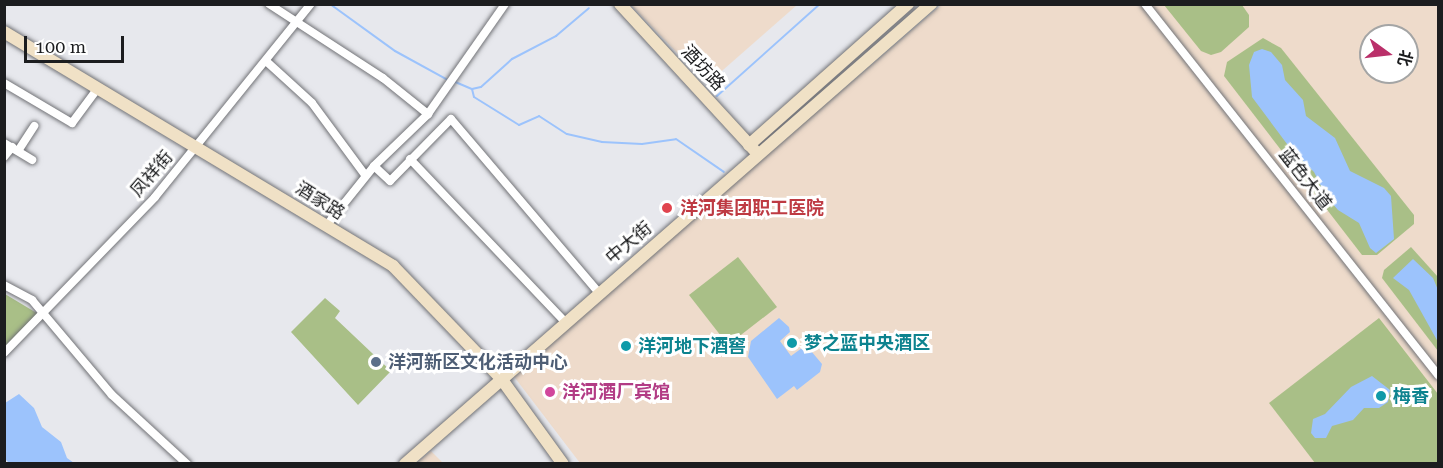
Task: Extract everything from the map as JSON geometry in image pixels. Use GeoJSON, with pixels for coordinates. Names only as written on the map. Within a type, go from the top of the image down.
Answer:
{"type":"FeatureCollection","features":[{"type":"Feature","properties":{"kind":"street"},"geometry":{"type":"LineString","coordinates":[[269,4],[383,78],[428,114]]}},
{"type":"Feature","properties":{"kind":"street","name":"凤祥街"},"geometry":{"type":"LineString","coordinates":[[4,353],[155,198],[311,4]]}},
{"type":"Feature","properties":{"kind":"street"},"geometry":{"type":"LineString","coordinates":[[326,226],[374,165],[428,114],[505,4]]}},
{"type":"Feature","properties":{"kind":"street","name":"酒坊路"},"geometry":{"type":"LineString","coordinates":[[620,4],[760,156]]}},
{"type":"Feature","properties":{"kind":"street"},"geometry":{"type":"LineString","coordinates":[[749,145],[908,4]]}},
{"type":"Feature","properties":{"kind":"street","name":"中大街"},"geometry":{"type":"LineString","coordinates":[[405,464],[500,377],[760,156],[931,4]]}},
{"type":"Feature","properties":{"kind":"street","name":"蓝色大道"},"geometry":{"type":"LineString","coordinates":[[1145,4],[1438,375]]}},
{"type":"Feature","properties":{"kind":"street","name":"酒家路"},"geometry":{"type":"LineString","coordinates":[[4,32],[197,145],[393,266],[500,377],[563,464]]}},
{"type":"Feature","properties":{"kind":"street"},"geometry":{"type":"LineString","coordinates":[[266,61],[312,102],[365,176]]}},
{"type":"Feature","properties":{"kind":"street"},"geometry":{"type":"LineString","coordinates":[[4,83],[72,123],[98,88]]}},
{"type":"Feature","properties":{"kind":"street"},"geometry":{"type":"LineString","coordinates":[[374,165],[390,181],[451,119],[598,292]]}},
{"type":"Feature","properties":{"kind":"street"},"geometry":{"type":"LineString","coordinates":[[4,157],[11,147],[34,126]]}},
{"type":"Feature","properties":{"kind":"street"},"geometry":{"type":"LineString","coordinates":[[11,147],[32,160]]}},
{"type":"Feature","properties":{"kind":"street"},"geometry":{"type":"LineString","coordinates":[[410,159],[565,322]]}},
{"type":"Feature","properties":{"kind":"street"},"geometry":{"type":"LineString","coordinates":[[4,285],[32,300],[112,396],[187,464]]}},
{"type":"Feature","properties":{"kind":"shaded area"},"geometry":{"type":"Polygon","coordinates":[[[631,5],[797,5],[707,84],[631,5]]]}},
{"type":"Feature","properties":{"kind":"shaded area"},"geometry":{"type":"Polygon","coordinates":[[[941,5],[1438,5],[1438,463],[580,463],[512,374],[941,5]]]}},
{"type":"Feature","properties":{"kind":"shaded area"},"geometry":{"type":"Polygon","coordinates":[[[431,451],[443,463],[416,463],[431,451]]]}},
{"type":"Feature","properties":{"kind":"green space"},"geometry":{"type":"Polygon","coordinates":[[[1164,5],[1242,5],[1249,15],[1249,27],[1221,52],[1211,55],[1201,51],[1164,5]]]}},
{"type":"Feature","properties":{"kind":"green space"},"geometry":{"type":"Polygon","coordinates":[[[1263,38],[1281,48],[1414,215],[1414,224],[1377,255],[1362,255],[1224,76],[1227,62],[1263,38]]]}},
{"type":"Feature","properties":{"kind":"green space"},"geometry":{"type":"Polygon","coordinates":[[[1411,247],[1438,277],[1438,351],[1382,278],[1384,270],[1411,247]]]}},
{"type":"Feature","properties":{"kind":"green space"},"geometry":{"type":"Polygon","coordinates":[[[738,257],[777,307],[728,345],[689,295],[738,257]]]}},
{"type":"Feature","properties":{"kind":"green space"},"geometry":{"type":"Polygon","coordinates":[[[5,294],[40,315],[5,353],[5,294]]]}},
{"type":"Feature","properties":{"kind":"green space"},"geometry":{"type":"Polygon","coordinates":[[[325,298],[340,311],[335,318],[391,371],[358,405],[291,332],[325,298]]]}},
{"type":"Feature","properties":{"kind":"green space"},"geometry":{"type":"Polygon","coordinates":[[[1379,318],[1438,394],[1438,463],[1315,463],[1269,403],[1379,318]]]}},
{"type":"Feature","properties":{"kind":"water"},"geometry":{"type":"Polygon","coordinates":[[[1262,49],[1271,52],[1282,65],[1285,80],[1303,100],[1306,116],[1335,138],[1350,171],[1384,188],[1391,196],[1394,239],[1376,253],[1370,248],[1359,223],[1338,210],[1326,196],[1314,172],[1290,148],[1252,97],[1249,65],[1254,52],[1262,49]]]}},
{"type":"Feature","properties":{"kind":"water"},"geometry":{"type":"Polygon","coordinates":[[[1413,259],[1433,278],[1438,290],[1438,342],[1409,290],[1393,278],[1413,259]]]}},
{"type":"Feature","properties":{"kind":"water"},"geometry":{"type":"Polygon","coordinates":[[[779,318],[789,327],[790,332],[780,341],[791,356],[806,345],[822,364],[820,372],[797,390],[794,386],[777,399],[748,357],[751,341],[779,318]]]}},
{"type":"Feature","properties":{"kind":"water"},"geometry":{"type":"Polygon","coordinates":[[[1372,376],[1390,390],[1388,402],[1379,408],[1364,408],[1353,420],[1332,426],[1326,438],[1315,438],[1311,433],[1313,419],[1325,414],[1351,387],[1372,376]]]}},
{"type":"Feature","properties":{"kind":"water"},"geometry":{"type":"Polygon","coordinates":[[[19,394],[34,408],[42,427],[61,442],[67,458],[74,463],[9,463],[5,459],[5,403],[19,394]]]}},
{"type":"Feature","properties":{"kind":"waterway"},"geometry":{"type":"LineString","coordinates":[[330,4],[395,51],[448,80]]}},
{"type":"Feature","properties":{"kind":"waterway"},"geometry":{"type":"LineString","coordinates":[[717,96],[820,4]]}},
{"type":"Feature","properties":{"kind":"waterway"},"geometry":{"type":"LineString","coordinates":[[453,81],[472,89],[481,87],[512,59],[556,36],[589,8]]}},
{"type":"Feature","properties":{"kind":"waterway"},"geometry":{"type":"LineString","coordinates":[[472,89],[474,97],[519,125],[539,116],[567,134],[602,142],[642,144],[676,139],[724,172]]}},
{"type":"Feature","properties":{"kind":"place","name":"洋河集团职工医院"},"geometry":{"type":"Point","coordinates":[667,208]}},
{"type":"Feature","properties":{"kind":"place","name":"梦之蓝中央酒区"},"geometry":{"type":"Point","coordinates":[792,343]}},
{"type":"Feature","properties":{"kind":"place","name":"洋河地下酒窖"},"geometry":{"type":"Point","coordinates":[626,346]}},
{"type":"Feature","properties":{"kind":"place","name":"洋河新区文化活动中心"},"geometry":{"type":"Point","coordinates":[376,362]}},
{"type":"Feature","properties":{"kind":"place","name":"洋河酒厂宾馆"},"geometry":{"type":"Point","coordinates":[550,392]}},
{"type":"Feature","properties":{"kind":"place","name":"梅香"},"geometry":{"type":"Point","coordinates":[1381,396]}}]}
